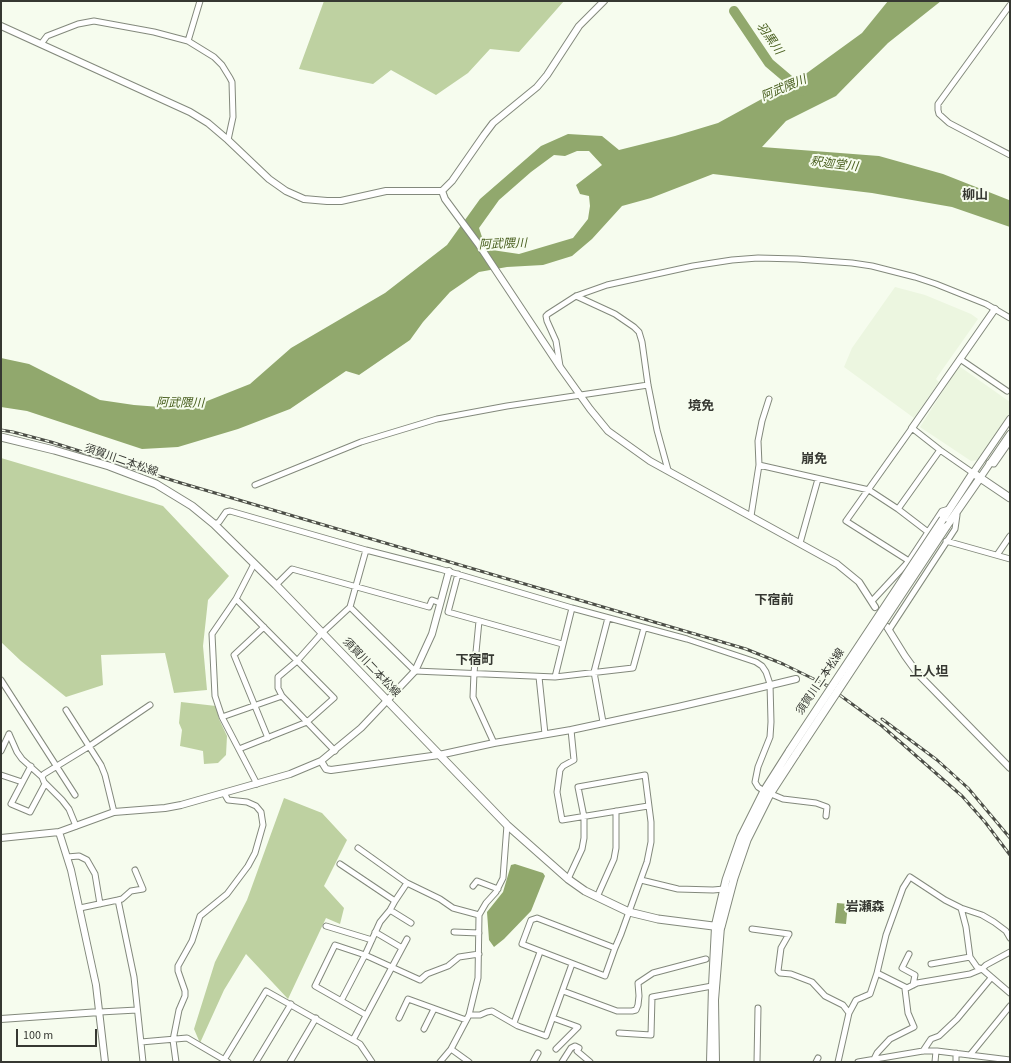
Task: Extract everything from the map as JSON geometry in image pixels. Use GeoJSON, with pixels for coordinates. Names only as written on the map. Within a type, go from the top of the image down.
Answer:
{"type":"FeatureCollection","features":[{"type":"Feature","properties":{"kind":"main road","name":"須賀川二本松線"},"geometry":{"type":"LineString","coordinates":[[1,437],[109,466],[156,484],[192,506],[214,524],[276,585],[507,825],[568,879],[585,891],[629,912],[658,919],[718,927]]}},
{"type":"Feature","properties":{"kind":"main road","name":"須賀川二本松線"},"geometry":{"type":"LineString","coordinates":[[718,927],[724,889],[741,837],[790,750],[956,498],[964,495],[976,475]]}},
{"type":"Feature","properties":{"kind":"main road","name":"須賀川二本松線"},"geometry":{"type":"LineString","coordinates":[[718,927],[747,840],[767,793],[796,754],[957,511],[976,475]]}},
{"type":"Feature","properties":{"kind":"main road"},"geometry":{"type":"LineString","coordinates":[[976,475],[1010,498]]}},
{"type":"Feature","properties":{"kind":"street"},"geometry":{"type":"LineString","coordinates":[[188,41],[200,1]]}},
{"type":"Feature","properties":{"kind":"street"},"geometry":{"type":"LineString","coordinates":[[1,26],[190,112],[208,123],[269,179],[286,191],[304,199],[334,201],[386,191],[442,191],[452,181],[493,123],[537,87],[547,75],[579,26],[604,1]]}},
{"type":"Feature","properties":{"kind":"street"},"geometry":{"type":"LineString","coordinates":[[1010,5],[941,99],[938,104],[938,110],[939,114],[949,123],[1010,155]]}},
{"type":"Feature","properties":{"kind":"street"},"geometry":{"type":"LineString","coordinates":[[41,44],[47,36],[78,24],[94,21],[154,32],[188,41],[214,57],[222,65],[232,82],[233,117],[228,140]]}},
{"type":"Feature","properties":{"kind":"street"},"geometry":{"type":"LineString","coordinates":[[442,191],[445,199],[479,245],[560,367],[608,431],[644,457],[846,570],[859,582],[873,604],[909,561],[942,511],[949,509]]}},
{"type":"Feature","properties":{"kind":"street"},"geometry":{"type":"LineString","coordinates":[[560,367],[556,341],[546,316],[576,296],[607,286],[693,266],[732,260],[758,258],[797,259],[852,263],[888,270],[936,284],[986,304],[1010,318]]}},
{"type":"Feature","properties":{"kind":"street"},"geometry":{"type":"LineString","coordinates":[[576,296],[615,314],[639,332],[657,430],[668,470]]}},
{"type":"Feature","properties":{"kind":"street"},"geometry":{"type":"LineString","coordinates":[[909,561],[846,521],[995,309]]}},
{"type":"Feature","properties":{"kind":"street"},"geometry":{"type":"LineString","coordinates":[[960,359],[1007,391]]}},
{"type":"Feature","properties":{"kind":"street"},"geometry":{"type":"LineString","coordinates":[[255,485],[361,442],[437,419],[580,394],[648,385]]}},
{"type":"Feature","properties":{"kind":"street"},"geometry":{"type":"LineString","coordinates":[[751,516],[759,465],[758,442],[762,421],[769,399]]}},
{"type":"Feature","properties":{"kind":"street"},"geometry":{"type":"LineString","coordinates":[[976,475],[1010,419]]}},
{"type":"Feature","properties":{"kind":"street"},"geometry":{"type":"LineString","coordinates":[[912,428],[976,475]]}},
{"type":"Feature","properties":{"kind":"street"},"geometry":{"type":"LineString","coordinates":[[976,475],[990,463],[1010,434]]}},
{"type":"Feature","properties":{"kind":"street"},"geometry":{"type":"LineString","coordinates":[[990,463],[994,464],[1010,441]]}},
{"type":"Feature","properties":{"kind":"street"},"geometry":{"type":"LineString","coordinates":[[898,509],[940,450]]}},
{"type":"Feature","properties":{"kind":"street"},"geometry":{"type":"LineString","coordinates":[[976,475],[986,462],[994,456]]}},
{"type":"Feature","properties":{"kind":"street"},"geometry":{"type":"LineString","coordinates":[[759,465],[869,490],[898,509],[928,532]]}},
{"type":"Feature","properties":{"kind":"street"},"geometry":{"type":"LineString","coordinates":[[800,543],[818,479]]}},
{"type":"Feature","properties":{"kind":"street"},"geometry":{"type":"LineString","coordinates":[[214,524],[219,522],[226,512],[230,511],[366,550],[449,571],[572,608],[712,647],[756,662],[762,666],[766,672],[770,684],[770,737],[758,767],[755,782],[767,793],[783,798],[816,803],[827,807],[826,816]]}},
{"type":"Feature","properties":{"kind":"street"},"geometry":{"type":"LineString","coordinates":[[957,511],[955,529],[888,629],[918,674],[1010,768]]}},
{"type":"Feature","properties":{"kind":"street"},"geometry":{"type":"LineString","coordinates":[[997,555],[1010,536]]}},
{"type":"Feature","properties":{"kind":"street"},"geometry":{"type":"LineString","coordinates":[[946,541],[1010,558]]}},
{"type":"Feature","properties":{"kind":"street"},"geometry":{"type":"LineString","coordinates":[[334,751],[282,696],[278,688],[278,676],[297,661],[322,633],[350,607],[366,550]]}},
{"type":"Feature","properties":{"kind":"street"},"geometry":{"type":"LineString","coordinates":[[254,564],[236,599],[212,634],[215,696],[222,717],[257,784]]}},
{"type":"Feature","properties":{"kind":"street"},"geometry":{"type":"LineString","coordinates":[[276,585],[292,569],[429,607],[432,600],[440,604]]}},
{"type":"Feature","properties":{"kind":"street"},"geometry":{"type":"LineString","coordinates":[[1,838],[59,832],[114,812],[165,808],[257,784],[290,774],[321,761],[361,728],[415,671],[432,634],[449,571]]}},
{"type":"Feature","properties":{"kind":"street"},"geometry":{"type":"LineString","coordinates":[[458,574],[448,612],[562,644]]}},
{"type":"Feature","properties":{"kind":"street"},"geometry":{"type":"LineString","coordinates":[[236,599],[334,698],[307,722],[240,749]]}},
{"type":"Feature","properties":{"kind":"street"},"geometry":{"type":"LineString","coordinates":[[350,607],[415,671],[555,677],[633,668],[644,628]]}},
{"type":"Feature","properties":{"kind":"street"},"geometry":{"type":"LineString","coordinates":[[555,677],[572,608]]}},
{"type":"Feature","properties":{"kind":"street"},"geometry":{"type":"LineString","coordinates":[[603,722],[594,672],[608,618]]}},
{"type":"Feature","properties":{"kind":"street"},"geometry":{"type":"LineString","coordinates":[[479,621],[473,697],[494,743]]}},
{"type":"Feature","properties":{"kind":"street"},"geometry":{"type":"LineString","coordinates":[[264,627],[234,655],[268,738]]}},
{"type":"Feature","properties":{"kind":"street"},"geometry":{"type":"LineString","coordinates":[[539,677],[545,734]]}},
{"type":"Feature","properties":{"kind":"street"},"geometry":{"type":"LineString","coordinates":[[321,761],[326,769],[331,770],[439,755],[494,743],[571,730],[727,696],[796,678]]}},
{"type":"Feature","properties":{"kind":"street"},"geometry":{"type":"LineString","coordinates":[[1,680],[75,795]]}},
{"type":"Feature","properties":{"kind":"street"},"geometry":{"type":"LineString","coordinates":[[222,717],[282,696]]}},
{"type":"Feature","properties":{"kind":"street"},"geometry":{"type":"LineString","coordinates":[[42,777],[56,765],[88,747],[150,705]]}},
{"type":"Feature","properties":{"kind":"street"},"geometry":{"type":"LineString","coordinates":[[66,710],[105,774],[114,812]]}},
{"type":"Feature","properties":{"kind":"street"},"geometry":{"type":"LineString","coordinates":[[571,730],[574,760],[563,766],[560,770],[557,792],[562,820],[648,806]]}},
{"type":"Feature","properties":{"kind":"street"},"geometry":{"type":"LineString","coordinates":[[1,751],[9,734],[17,752],[22,759],[42,777],[46,784],[69,809],[76,826]]}},
{"type":"Feature","properties":{"kind":"street"},"geometry":{"type":"LineString","coordinates":[[31,766],[11,804],[30,812],[46,784]]}},
{"type":"Feature","properties":{"kind":"street"},"geometry":{"type":"LineString","coordinates":[[1,775],[22,782]]}},
{"type":"Feature","properties":{"kind":"street"},"geometry":{"type":"LineString","coordinates":[[568,879],[582,849],[584,838],[584,817],[578,787],[645,775],[651,822],[651,842],[647,862],[605,976],[522,944],[531,920],[536,918],[615,948]]}},
{"type":"Feature","properties":{"kind":"street"},"geometry":{"type":"LineString","coordinates":[[176,1062],[173,1040],[179,1010],[185,996],[178,966],[192,941],[200,916],[226,894],[248,866],[255,853],[263,825],[261,812],[256,806],[247,802],[228,800],[224,792]]}},
{"type":"Feature","properties":{"kind":"street"},"geometry":{"type":"LineString","coordinates":[[597,897],[614,859],[616,848],[616,811]]}},
{"type":"Feature","properties":{"kind":"street"},"geometry":{"type":"LineString","coordinates":[[440,1062],[451,1049],[469,1014],[478,978],[479,914],[498,889],[503,878],[507,825]]}},
{"type":"Feature","properties":{"kind":"street"},"geometry":{"type":"LineString","coordinates":[[59,832],[80,908],[96,985],[105,1062]]}},
{"type":"Feature","properties":{"kind":"street"},"geometry":{"type":"LineString","coordinates":[[358,848],[407,883],[440,899],[453,908],[479,914]]}},
{"type":"Feature","properties":{"kind":"street"},"geometry":{"type":"LineString","coordinates":[[67,857],[78,856],[87,860],[95,874],[100,904]]}},
{"type":"Feature","properties":{"kind":"street"},"geometry":{"type":"LineString","coordinates":[[340,864],[396,901]]}},
{"type":"Feature","properties":{"kind":"street"},"geometry":{"type":"LineString","coordinates":[[80,908],[122,899],[131,891],[144,889],[134,870]]}},
{"type":"Feature","properties":{"kind":"street"},"geometry":{"type":"LineString","coordinates":[[838,1062],[849,1013],[856,1000],[870,994],[877,973],[886,935],[903,888],[910,877],[945,900],[961,908],[982,915],[994,922],[1006,931],[1010,938]]}},
{"type":"Feature","properties":{"kind":"street"},"geometry":{"type":"LineString","coordinates":[[640,880],[678,889],[724,889]]}},
{"type":"Feature","properties":{"kind":"street"},"geometry":{"type":"LineString","coordinates":[[473,886],[477,881],[498,889]]}},
{"type":"Feature","properties":{"kind":"street"},"geometry":{"type":"LineString","coordinates":[[341,1001],[380,922],[390,910],[407,883]]}},
{"type":"Feature","properties":{"kind":"street"},"geometry":{"type":"LineString","coordinates":[[118,900],[134,977],[143,1062]]}},
{"type":"Feature","properties":{"kind":"street"},"geometry":{"type":"LineString","coordinates":[[961,908],[966,927],[970,958],[977,967],[982,969],[1010,993]]}},
{"type":"Feature","properties":{"kind":"street"},"geometry":{"type":"LineString","coordinates":[[390,910],[411,923]]}},
{"type":"Feature","properties":{"kind":"street"},"geometry":{"type":"LineString","coordinates":[[326,926],[372,940]]}},
{"type":"Feature","properties":{"kind":"street"},"geometry":{"type":"LineString","coordinates":[[710,1062],[712,986],[718,927]]}},
{"type":"Feature","properties":{"kind":"street"},"geometry":{"type":"LineString","coordinates":[[716,1062],[718,927]]}},
{"type":"Feature","properties":{"kind":"street"},"geometry":{"type":"LineString","coordinates":[[752,929],[789,934],[781,948],[778,971],[780,973],[790,974],[812,982],[825,996],[843,1005],[849,1013]]}},
{"type":"Feature","properties":{"kind":"street"},"geometry":{"type":"LineString","coordinates":[[375,932],[402,948]]}},
{"type":"Feature","properties":{"kind":"street"},"geometry":{"type":"LineString","coordinates":[[454,932],[479,933]]}},
{"type":"Feature","properties":{"kind":"street"},"geometry":{"type":"LineString","coordinates":[[353,1040],[390,968],[407,939]]}},
{"type":"Feature","properties":{"kind":"street"},"geometry":{"type":"LineString","coordinates":[[366,1015],[314,986],[335,945],[365,955],[390,968],[420,980],[427,974],[448,966],[459,957],[479,954]]}},
{"type":"Feature","properties":{"kind":"street"},"geometry":{"type":"LineString","coordinates":[[514,1023],[540,952]]}},
{"type":"Feature","properties":{"kind":"street"},"geometry":{"type":"LineString","coordinates":[[874,1060],[877,1053],[890,1039],[914,1027],[908,1013],[905,989],[917,983],[970,974],[982,969],[986,965],[1010,952]]}},
{"type":"Feature","properties":{"kind":"street"},"geometry":{"type":"LineString","coordinates":[[909,954],[902,968],[915,975],[913,985]]}},
{"type":"Feature","properties":{"kind":"street"},"geometry":{"type":"LineString","coordinates":[[931,964],[970,958]]}},
{"type":"Feature","properties":{"kind":"street"},"geometry":{"type":"LineString","coordinates":[[563,991],[617,1011],[632,1011],[636,1010],[638,1006],[638,983],[653,973],[706,959]]}},
{"type":"Feature","properties":{"kind":"street"},"geometry":{"type":"LineString","coordinates":[[469,1014],[480,1015],[492,1011],[514,1023],[546,1036],[572,964]]}},
{"type":"Feature","properties":{"kind":"street"},"geometry":{"type":"LineString","coordinates":[[877,973],[907,988]]}},
{"type":"Feature","properties":{"kind":"street"},"geometry":{"type":"LineString","coordinates":[[923,1051],[931,1039],[938,1036],[957,1019],[991,978]]}},
{"type":"Feature","properties":{"kind":"street"},"geometry":{"type":"LineString","coordinates":[[619,1033],[651,1034],[652,997],[712,986]]}},
{"type":"Feature","properties":{"kind":"street"},"geometry":{"type":"LineString","coordinates":[[141,1042],[187,1038],[226,1061],[266,990],[360,1044],[370,1061]]}},
{"type":"Feature","properties":{"kind":"street"},"geometry":{"type":"LineString","coordinates":[[398,1018],[408,999],[466,1020]]}},
{"type":"Feature","properties":{"kind":"street"},"geometry":{"type":"LineString","coordinates":[[256,1062],[291,1004]]}},
{"type":"Feature","properties":{"kind":"street"},"geometry":{"type":"LineString","coordinates":[[970,1055],[1010,1006]]}},
{"type":"Feature","properties":{"kind":"street"},"geometry":{"type":"LineString","coordinates":[[757,1062],[758,1008]]}},
{"type":"Feature","properties":{"kind":"street"},"geometry":{"type":"LineString","coordinates":[[424,1029],[434,1009]]}},
{"type":"Feature","properties":{"kind":"street"},"geometry":{"type":"LineString","coordinates":[[1,1019],[137,1010]]}},
{"type":"Feature","properties":{"kind":"street"},"geometry":{"type":"LineString","coordinates":[[290,1062],[316,1018]]}},
{"type":"Feature","properties":{"kind":"street"},"geometry":{"type":"LineString","coordinates":[[553,1018],[578,1027],[556,1049]]}},
{"type":"Feature","properties":{"kind":"street"},"geometry":{"type":"LineString","coordinates":[[562,1062],[567,1053],[574,1046],[579,1048],[577,1051],[590,1062]]}},
{"type":"Feature","properties":{"kind":"street"},"geometry":{"type":"LineString","coordinates":[[451,1049],[469,1062]]}},
{"type":"Feature","properties":{"kind":"street"},"geometry":{"type":"LineString","coordinates":[[858,1062],[923,1051],[956,1053],[1010,1060]]}},
{"type":"Feature","properties":{"kind":"street"},"geometry":{"type":"LineString","coordinates":[[935,1062],[936,1051]]}},
{"type":"Feature","properties":{"kind":"street"},"geometry":{"type":"LineString","coordinates":[[533,1062],[538,1053]]}},
{"type":"Feature","properties":{"kind":"street"},"geometry":{"type":"LineString","coordinates":[[956,1053],[956,1062]]}},
{"type":"Feature","properties":{"kind":"street"},"geometry":{"type":"LineString","coordinates":[[896,1056],[898,1062]]}},
{"type":"Feature","properties":{"kind":"shaded area"},"geometry":{"type":"Polygon","coordinates":[[[324,1],[564,1],[519,52],[490,49],[468,73],[436,95],[391,70],[373,84],[299,69],[324,1]]]}},
{"type":"Feature","properties":{"kind":"shaded area"},"geometry":{"type":"Polygon","coordinates":[[[895,287],[925,295],[971,314],[978,319],[936,379],[939,382],[914,418],[844,367],[852,348],[895,287]]]}},
{"type":"Feature","properties":{"kind":"shaded area"},"geometry":{"type":"Polygon","coordinates":[[[959,366],[1010,402],[1010,414],[979,460],[971,461],[920,427],[959,366]]]}},
{"type":"Feature","properties":{"kind":"shaded area"},"geometry":{"type":"Polygon","coordinates":[[[1,458],[163,506],[229,576],[208,600],[203,646],[207,690],[174,693],[165,653],[101,655],[103,685],[66,697],[21,661],[1,642],[1,458]]]}},
{"type":"Feature","properties":{"kind":"shaded area"},"geometry":{"type":"Polygon","coordinates":[[[181,702],[216,706],[219,719],[227,736],[226,755],[218,763],[204,764],[203,751],[180,746],[182,730],[179,723],[181,702]]]}},
{"type":"Feature","properties":{"kind":"shaded area"},"geometry":{"type":"Polygon","coordinates":[[[284,798],[322,813],[347,840],[324,886],[344,908],[340,924],[326,918],[288,999],[246,954],[224,990],[200,1043],[194,1029],[215,962],[247,900],[284,798]]]}},
{"type":"Feature","properties":{"kind":"water"},"geometry":{"type":"Polygon","coordinates":[[[888,1],[941,1],[888,43],[836,96],[786,121],[762,147],[879,156],[943,174],[1009,200],[1010,227],[952,207],[872,193],[713,174],[651,198],[622,206],[592,239],[572,256],[543,265],[507,267],[479,272],[450,292],[423,322],[410,340],[359,375],[346,371],[290,409],[238,429],[178,447],[142,449],[27,411],[1,407],[1,358],[29,364],[100,400],[134,405],[187,409],[250,384],[291,348],[385,293],[447,245],[480,199],[541,146],[568,134],[602,136],[619,150],[675,136],[718,123],[800,78],[862,33],[888,1]],[[577,151],[565,156],[554,155],[531,172],[499,200],[479,228],[483,240],[492,250],[519,254],[573,238],[588,219],[590,206],[589,196],[580,194],[576,185],[602,165],[589,151],[577,151]]]}},
{"type":"Feature","properties":{"kind":"water"},"geometry":{"type":"Polygon","coordinates":[[[515,864],[543,873],[545,876],[531,911],[504,939],[494,947],[489,940],[487,912],[503,892],[511,865],[515,864]]]}},
{"type":"Feature","properties":{"kind":"water"},"geometry":{"type":"Polygon","coordinates":[[[837,903],[848,904],[846,924],[835,923],[837,903]]]}},
{"type":"Feature","properties":{"kind":"waterway","name":"羽黒川"},"geometry":{"type":"LineString","coordinates":[[734,11],[769,63],[802,91]]}},
{"type":"Feature","properties":{"kind":"railway"},"geometry":{"type":"LineString","coordinates":[[1,430],[51,442],[181,483],[746,649],[783,664],[826,685],[882,726],[962,796],[985,822],[1010,855]]}},
{"type":"Feature","properties":{"kind":"railway"},"geometry":{"type":"LineString","coordinates":[[882,719],[937,760],[968,788],[1010,838]]}},
{"type":"Feature","properties":{"kind":"district","name":"柳山"},"geometry":{"type":"Point","coordinates":[975,196]}},
{"type":"Feature","properties":{"kind":"district","name":"境免"},"geometry":{"type":"Point","coordinates":[701,407]}},
{"type":"Feature","properties":{"kind":"district","name":"崩免"},"geometry":{"type":"Point","coordinates":[814,460]}},
{"type":"Feature","properties":{"kind":"district","name":"下宿前"},"geometry":{"type":"Point","coordinates":[774,601]}},
{"type":"Feature","properties":{"kind":"district","name":"下宿町"},"geometry":{"type":"Point","coordinates":[475,661]}},
{"type":"Feature","properties":{"kind":"district","name":"上人坦"},"geometry":{"type":"Point","coordinates":[929,673]}},
{"type":"Feature","properties":{"kind":"district","name":"岩瀬森"},"geometry":{"type":"Point","coordinates":[865,908]}},
{"type":"Feature","properties":{"kind":"water label","name":"阿武隈川"},"geometry":{"type":"Point","coordinates":[784,89]}},
{"type":"Feature","properties":{"kind":"water label","name":"釈迦堂川"},"geometry":{"type":"Point","coordinates":[834,165]}},
{"type":"Feature","properties":{"kind":"water label","name":"阿武隈川"},"geometry":{"type":"Point","coordinates":[503,245]}},
{"type":"Feature","properties":{"kind":"water label","name":"阿武隈川"},"geometry":{"type":"Point","coordinates":[180,404]}}]}
